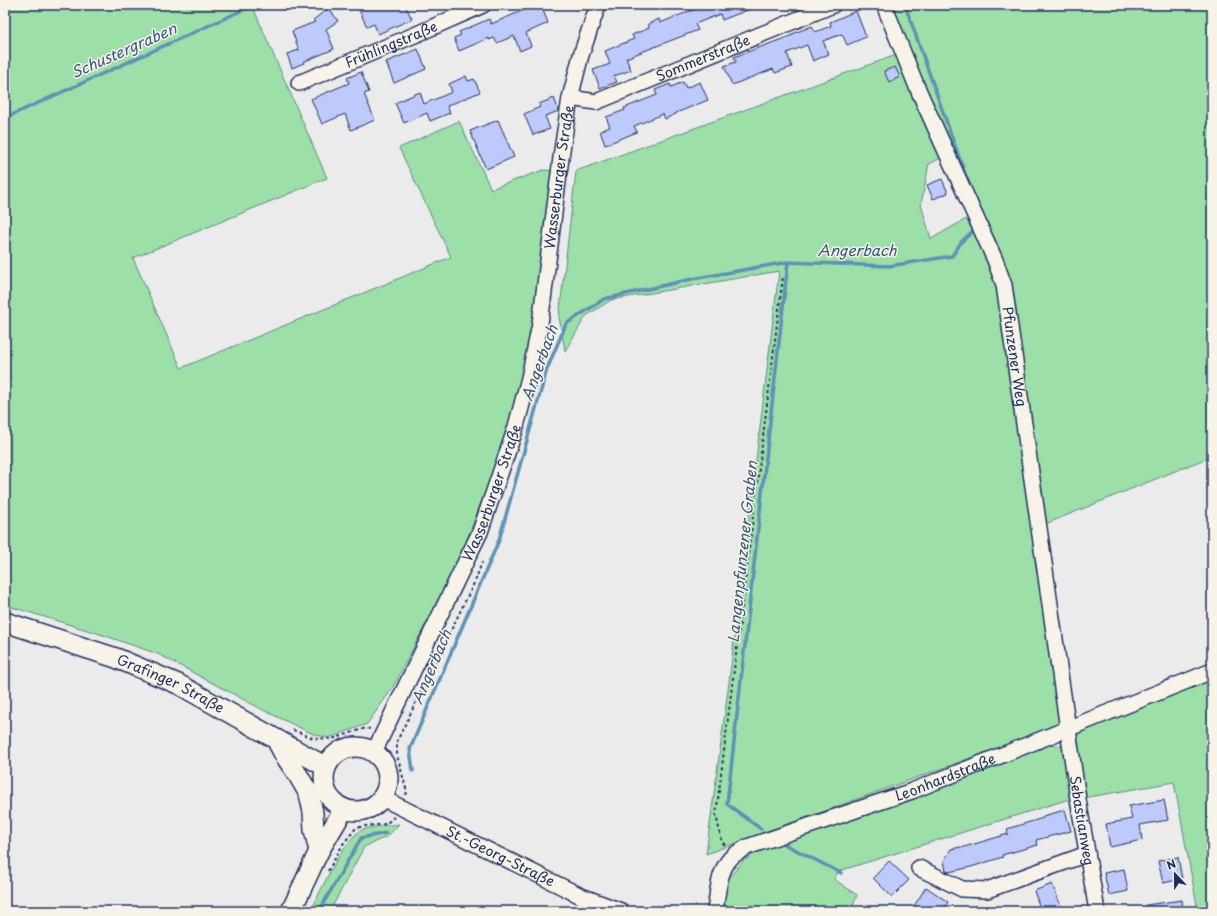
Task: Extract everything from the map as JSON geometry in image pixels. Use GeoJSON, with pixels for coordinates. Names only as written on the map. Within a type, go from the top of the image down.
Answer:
{"type":"FeatureCollection","features":[{"type":"Feature","properties":{"kind":"main road","name":"Grafinger Straße"},"geometry":{"type":"LineString","coordinates":[[5,622],[116,658],[178,684],[326,768]]}},
{"type":"Feature","properties":{"kind":"main road"},"geometry":{"type":"LineString","coordinates":[[276,739],[309,794],[313,812],[314,830],[319,851]]}},
{"type":"Feature","properties":{"kind":"main road"},"geometry":{"type":"LineString","coordinates":[[356,747],[365,748],[374,752],[384,764],[388,778],[387,789],[382,798],[375,806],[365,811],[354,812],[335,804],[328,797],[324,788],[323,777],[326,768],[334,756],[346,748],[356,747]]}},
{"type":"Feature","properties":{"kind":"main road"},"geometry":{"type":"LineString","coordinates":[[291,911],[319,851],[344,809]]}},
{"type":"Feature","properties":{"kind":"street","name":"Frühlingstraße"},"geometry":{"type":"LineString","coordinates":[[299,83],[483,5]]}},
{"type":"Feature","properties":{"kind":"street","name":"Wasserburger Straße"},"geometry":{"type":"LineString","coordinates":[[374,752],[480,532],[515,430],[529,378],[540,324],[570,98],[581,56],[598,5]]}},
{"type":"Feature","properties":{"kind":"street","name":"Sommerstraße"},"geometry":{"type":"LineString","coordinates":[[570,98],[596,102],[833,5]]}},
{"type":"Feature","properties":{"kind":"street","name":"Pfunzener Weg"},"geometry":{"type":"LineString","coordinates":[[884,5],[917,87],[995,260],[1004,285],[1068,729]]}},
{"type":"Feature","properties":{"kind":"street","name":"Leonhardstraße"},"geometry":{"type":"LineString","coordinates":[[715,911],[719,882],[724,868],[733,856],[748,847],[912,791],[1212,672]]}},
{"type":"Feature","properties":{"kind":"street","name":"Sebastianweg"},"geometry":{"type":"LineString","coordinates":[[1068,729],[1097,911]]}},
{"type":"Feature","properties":{"kind":"street","name":"St.-Georg-Straße"},"geometry":{"type":"LineString","coordinates":[[382,798],[581,896],[620,911]]}},
{"type":"Feature","properties":{"kind":"street"},"geometry":{"type":"LineString","coordinates":[[918,868],[962,889],[987,890],[1087,854]]}},
{"type":"Feature","properties":{"kind":"path"},"geometry":{"type":"LineString","coordinates":[[733,856],[722,842],[716,815],[783,276]]}},
{"type":"Feature","properties":{"kind":"path"},"geometry":{"type":"LineString","coordinates":[[292,729],[313,738],[332,739],[366,728],[397,741],[397,755],[407,792],[402,808],[386,824],[356,828],[343,844],[328,871]]}},
{"type":"Feature","properties":{"kind":"green space"},"geometry":{"type":"Polygon","coordinates":[[[5,5],[252,5],[327,178],[133,258],[181,368],[451,257],[399,148],[459,121],[491,189],[543,170],[554,171],[541,272],[523,373],[502,447],[460,558],[392,689],[367,724],[329,738],[313,734],[265,711],[158,654],[97,633],[5,605],[5,5]]]}},
{"type":"Feature","properties":{"kind":"green space"},"geometry":{"type":"Polygon","coordinates":[[[889,5],[1212,5],[1212,456],[1043,525],[1010,308],[889,5]]]}},
{"type":"Feature","properties":{"kind":"green space"},"geometry":{"type":"Polygon","coordinates":[[[899,54],[943,157],[929,164],[921,204],[931,239],[966,219],[992,264],[999,285],[1063,717],[1056,725],[1045,731],[706,854],[729,682],[779,271],[611,300],[586,316],[565,351],[559,317],[576,171],[899,54]]]}},
{"type":"Feature","properties":{"kind":"green space"},"geometry":{"type":"Polygon","coordinates":[[[1212,678],[1212,911],[1198,911],[1174,782],[1083,798],[1074,741],[1080,731],[1212,678]]]}},
{"type":"Feature","properties":{"kind":"green space"},"geometry":{"type":"Polygon","coordinates":[[[1048,744],[1064,746],[1075,800],[1066,800],[839,871],[834,879],[857,895],[851,911],[723,911],[726,882],[743,861],[765,848],[1048,744]]]}},
{"type":"Feature","properties":{"kind":"green space"},"geometry":{"type":"Polygon","coordinates":[[[399,824],[388,836],[364,847],[330,911],[311,911],[326,879],[347,844],[355,835],[365,829],[399,824]]]}},
{"type":"Feature","properties":{"kind":"building"},"geometry":{"type":"Polygon","coordinates":[[[372,5],[405,5],[412,19],[378,34],[374,24],[367,27],[359,10],[372,5]]]}},
{"type":"Feature","properties":{"kind":"building"},"geometry":{"type":"Polygon","coordinates":[[[536,5],[541,5],[548,23],[526,33],[531,46],[520,51],[514,36],[497,43],[494,38],[489,40],[489,38],[459,51],[454,38],[461,35],[459,32],[489,19],[491,24],[536,5]]]}},
{"type":"Feature","properties":{"kind":"building"},"geometry":{"type":"Polygon","coordinates":[[[705,5],[758,6],[722,20],[720,14],[695,24],[698,30],[626,58],[631,70],[614,76],[617,82],[600,88],[593,70],[610,64],[605,51],[634,39],[632,35],[649,28],[648,24],[659,19],[660,23],[705,5]]]}},
{"type":"Feature","properties":{"kind":"building"},"geometry":{"type":"Polygon","coordinates":[[[329,8],[338,21],[326,29],[334,49],[292,68],[287,54],[299,50],[292,31],[315,22],[313,20],[329,8]]]}},
{"type":"Feature","properties":{"kind":"building"},"geometry":{"type":"Polygon","coordinates":[[[856,11],[866,37],[847,45],[842,34],[823,41],[829,54],[813,61],[807,45],[787,53],[792,67],[775,73],[773,69],[732,85],[724,66],[736,62],[734,57],[793,35],[792,34],[812,26],[815,32],[831,26],[830,22],[856,11]]]}},
{"type":"Feature","properties":{"kind":"building"},"geometry":{"type":"Polygon","coordinates":[[[418,49],[426,69],[394,83],[386,62],[418,49]]]}},
{"type":"Feature","properties":{"kind":"building"},"geometry":{"type":"Polygon","coordinates":[[[895,67],[900,77],[889,82],[884,71],[895,67]]]}},
{"type":"Feature","properties":{"kind":"building"},"geometry":{"type":"Polygon","coordinates":[[[361,72],[369,92],[364,94],[375,120],[351,130],[345,114],[322,124],[311,99],[349,83],[347,78],[361,72]]]}},
{"type":"Feature","properties":{"kind":"building"},"geometry":{"type":"Polygon","coordinates":[[[466,76],[468,81],[474,79],[480,92],[447,106],[450,113],[430,121],[427,113],[404,123],[395,103],[420,92],[424,104],[452,92],[449,84],[466,76]]]}},
{"type":"Feature","properties":{"kind":"building"},"geometry":{"type":"Polygon","coordinates":[[[683,82],[686,88],[700,82],[708,100],[665,119],[663,114],[634,126],[637,132],[605,145],[600,131],[610,127],[606,117],[657,95],[655,90],[670,84],[671,87],[683,82]]]}},
{"type":"Feature","properties":{"kind":"building"},"geometry":{"type":"Polygon","coordinates":[[[554,98],[559,111],[545,116],[550,129],[533,135],[524,114],[540,107],[539,104],[554,98]]]}},
{"type":"Feature","properties":{"kind":"building"},"geometry":{"type":"Polygon","coordinates":[[[498,120],[514,157],[486,169],[470,131],[498,120]]]}},
{"type":"Feature","properties":{"kind":"building"},"geometry":{"type":"Polygon","coordinates":[[[942,179],[948,193],[933,199],[927,185],[942,179]]]}},
{"type":"Feature","properties":{"kind":"building"},"geometry":{"type":"Polygon","coordinates":[[[1164,800],[1168,820],[1140,825],[1142,840],[1110,847],[1106,824],[1132,819],[1129,806],[1164,800]]]}},
{"type":"Feature","properties":{"kind":"building"},"geometry":{"type":"Polygon","coordinates":[[[1065,810],[1071,831],[1036,840],[1038,845],[1002,855],[1003,857],[971,867],[949,872],[946,871],[944,861],[951,849],[961,848],[1008,834],[1007,829],[1065,810]]]}},
{"type":"Feature","properties":{"kind":"building"},"geometry":{"type":"Polygon","coordinates":[[[1178,857],[1182,879],[1163,883],[1158,861],[1178,857]]]}},
{"type":"Feature","properties":{"kind":"building"},"geometry":{"type":"Polygon","coordinates":[[[889,861],[909,880],[892,897],[873,878],[889,861]]]}},
{"type":"Feature","properties":{"kind":"building"},"geometry":{"type":"Polygon","coordinates":[[[1124,869],[1128,891],[1109,895],[1104,873],[1124,869]]]}},
{"type":"Feature","properties":{"kind":"building"},"geometry":{"type":"Polygon","coordinates":[[[1052,884],[1063,911],[1041,911],[1034,891],[1052,884]]]}},
{"type":"Feature","properties":{"kind":"building"},"geometry":{"type":"Polygon","coordinates":[[[926,887],[948,902],[942,911],[911,911],[926,887]]]}},
{"type":"Feature","properties":{"kind":"building"},"geometry":{"type":"Polygon","coordinates":[[[1182,900],[1183,911],[1147,911],[1146,905],[1182,900]]]}},
{"type":"Feature","properties":{"kind":"waterway","name":"Schustergraben"},"geometry":{"type":"LineString","coordinates":[[5,118],[254,5]]}},
{"type":"Feature","properties":{"kind":"waterway","name":"Angerbach"},"geometry":{"type":"LineString","coordinates":[[905,5],[970,188]]}},
{"type":"Feature","properties":{"kind":"waterway","name":"Angerbach"},"geometry":{"type":"LineString","coordinates":[[413,771],[410,749],[499,540],[547,369],[566,324],[604,299],[692,279],[788,262],[889,266],[952,256],[962,241],[974,230]]}},
{"type":"Feature","properties":{"kind":"waterway","name":"Langenpfunzener Graben"},"geometry":{"type":"LineString","coordinates":[[761,829],[727,804],[788,262]]}},
{"type":"Feature","properties":{"kind":"waterway","name":"Angerbach"},"geometry":{"type":"LineString","coordinates":[[319,911],[361,838],[386,833]]}},
{"type":"Feature","properties":{"kind":"waterway"},"geometry":{"type":"LineString","coordinates":[[784,844],[841,873]]}}]}
